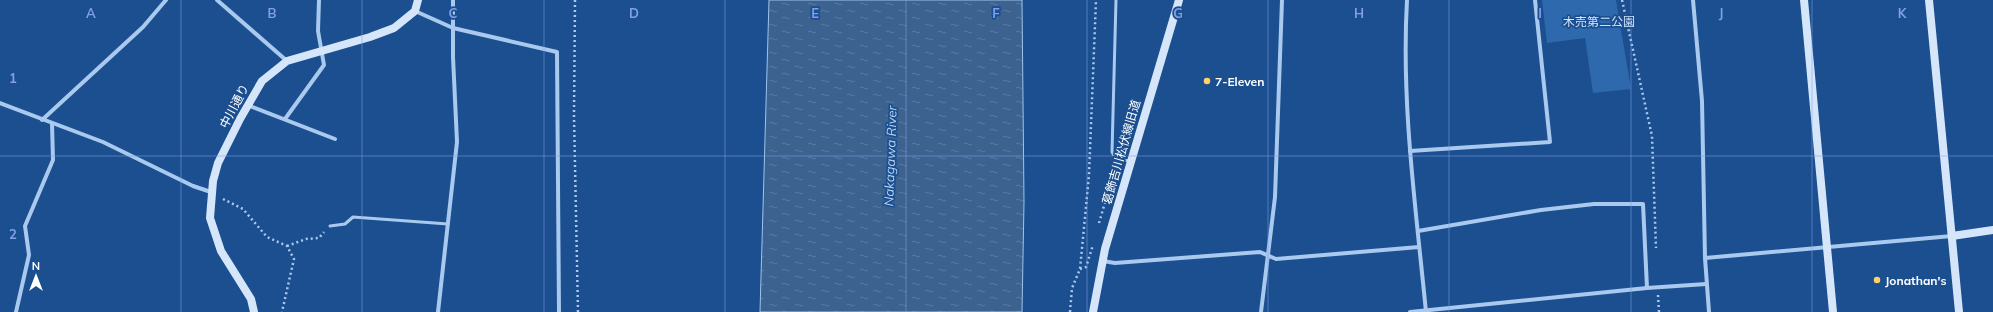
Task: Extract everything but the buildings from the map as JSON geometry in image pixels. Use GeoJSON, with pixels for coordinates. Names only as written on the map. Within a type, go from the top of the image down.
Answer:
{"type":"FeatureCollection","features":[{"type":"Feature","properties":{"kind":"street"},"geometry":{"type":"LineString","coordinates":[[42,120],[143,27],[166,0]]}},
{"type":"Feature","properties":{"kind":"street"},"geometry":{"type":"LineString","coordinates":[[217,0],[287,61]]}},
{"type":"Feature","properties":{"kind":"street"},"geometry":{"type":"LineString","coordinates":[[285,119],[324,65],[318,31],[319,0]]}},
{"type":"Feature","properties":{"kind":"street"},"geometry":{"type":"LineString","coordinates":[[418,0],[415,11],[453,28],[557,52],[559,312]]}},
{"type":"Feature","properties":{"kind":"street"},"geometry":{"type":"LineString","coordinates":[[438,312],[457,142],[453,0]]}},
{"type":"Feature","properties":{"kind":"street","name":"葛飾吉川松伏線旧道"},"geometry":{"type":"LineString","coordinates":[[1093,312],[1103,261],[1179,0]]}},
{"type":"Feature","properties":{"kind":"street"},"geometry":{"type":"LineString","coordinates":[[1261,312],[1276,196],[1282,0]]}},
{"type":"Feature","properties":{"kind":"street"},"geometry":{"type":"LineString","coordinates":[[1407,0],[1407,90],[1410,151],[1426,311]]}},
{"type":"Feature","properties":{"kind":"street"},"geometry":{"type":"LineString","coordinates":[[1410,151],[1550,142],[1535,0]]}},
{"type":"Feature","properties":{"kind":"street"},"geometry":{"type":"LineString","coordinates":[[1693,0],[1702,101],[1705,258],[1709,312]]}},
{"type":"Feature","properties":{"kind":"street"},"geometry":{"type":"LineString","coordinates":[[1804,0],[1833,312]]}},
{"type":"Feature","properties":{"kind":"street"},"geometry":{"type":"LineString","coordinates":[[1933,0],[1929,0],[1959,312]]}},
{"type":"Feature","properties":{"kind":"street","name":"中川通り"},"geometry":{"type":"LineString","coordinates":[[254,312],[251,299],[221,251],[215,237],[210,218],[211,192],[218,163],[247,105],[262,82],[287,61],[370,37],[394,28],[415,11]]}},
{"type":"Feature","properties":{"kind":"street"},"geometry":{"type":"LineString","coordinates":[[0,103],[52,124],[103,142],[180,180],[211,192]]}},
{"type":"Feature","properties":{"kind":"street"},"geometry":{"type":"LineString","coordinates":[[247,105],[334,139]]}},
{"type":"Feature","properties":{"kind":"street"},"geometry":{"type":"LineString","coordinates":[[16,312],[29,255],[25,226],[53,160],[52,124]]}},
{"type":"Feature","properties":{"kind":"street"},"geometry":{"type":"LineString","coordinates":[[1418,232],[1579,205],[1642,204],[1647,288]]}},
{"type":"Feature","properties":{"kind":"street"},"geometry":{"type":"LineString","coordinates":[[1705,258],[1952,236],[1993,230]]}},
{"type":"Feature","properties":{"kind":"street"},"geometry":{"type":"LineString","coordinates":[[1103,261],[1115,263],[1260,252],[1276,259],[1420,247]]}},
{"type":"Feature","properties":{"kind":"street"},"geometry":{"type":"LineString","coordinates":[[1410,312],[1647,288],[1706,284]]}},
{"type":"Feature","properties":{"kind":"lane"},"geometry":{"type":"LineString","coordinates":[[1116,0],[1112,152],[1116,159],[1131,162]]}},
{"type":"Feature","properties":{"kind":"lane"},"geometry":{"type":"LineString","coordinates":[[330,226],[345,224],[353,217],[448,224]]}},
{"type":"Feature","properties":{"kind":"path"},"geometry":{"type":"LineString","coordinates":[[575,0],[574,116],[578,312]]}},
{"type":"Feature","properties":{"kind":"path"},"geometry":{"type":"LineString","coordinates":[[1070,312],[1072,288],[1080,269],[1089,175],[1096,0]]}},
{"type":"Feature","properties":{"kind":"path"},"geometry":{"type":"LineString","coordinates":[[1622,0],[1652,136],[1656,256]]}},
{"type":"Feature","properties":{"kind":"path"},"geometry":{"type":"LineString","coordinates":[[211,192],[242,209],[267,237],[287,246],[294,259],[282,312]]}},
{"type":"Feature","properties":{"kind":"path"},"geometry":{"type":"LineString","coordinates":[[287,246],[306,239],[319,238],[330,226]]}},
{"type":"Feature","properties":{"kind":"path"},"geometry":{"type":"LineString","coordinates":[[1658,288],[1659,312]]}},
{"type":"Feature","properties":{"kind":"green space","name":"木売第二公園"},"geometry":{"type":"Polygon","coordinates":[[[1542,0],[1616,0],[1631,89],[1593,93],[1585,38],[1547,43],[1542,0]]]}},
{"type":"Feature","properties":{"kind":"water","name":"Nakagawa River"},"geometry":{"type":"Polygon","coordinates":[[[769,0],[1022,0],[1024,202],[1022,312],[760,312],[769,0]]]}},
{"type":"Feature","properties":{"kind":"place","name":"7-Eleven"},"geometry":{"type":"Point","coordinates":[1207,81]}},
{"type":"Feature","properties":{"kind":"place","name":"Jonathan's"},"geometry":{"type":"Point","coordinates":[1877,280]}}]}
